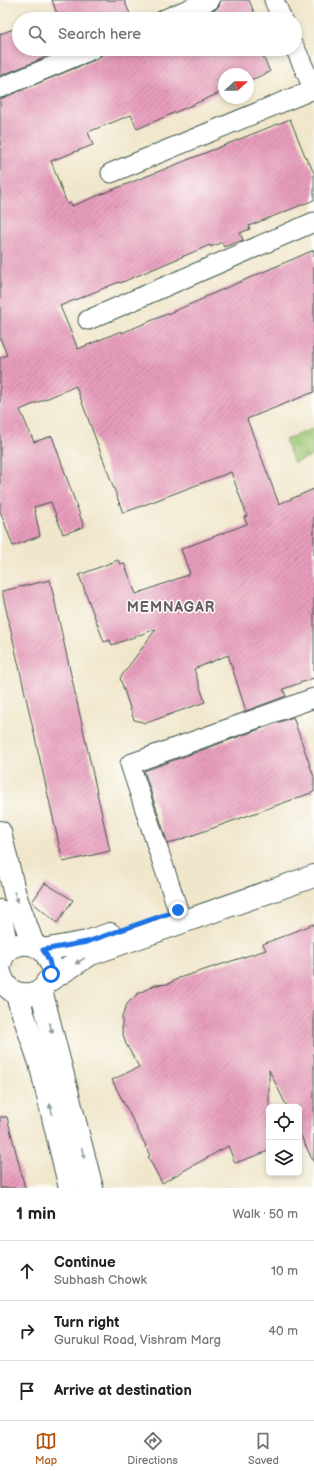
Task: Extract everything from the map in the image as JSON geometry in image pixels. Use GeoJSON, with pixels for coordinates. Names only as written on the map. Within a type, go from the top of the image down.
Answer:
{"type":"FeatureCollection","features":[{"type":"Feature","properties":{"kind":"street"},"geometry":{"type":"LineString","coordinates":[[182,12],[210,0]]}},
{"type":"Feature","properties":{"kind":"street"},"geometry":{"type":"LineString","coordinates":[[274,0],[279,12]]}},
{"type":"Feature","properties":{"kind":"street"},"geometry":{"type":"LineString","coordinates":[[0,88],[76,56]]}},
{"type":"Feature","properties":{"kind":"street"},"geometry":{"type":"LineString","coordinates":[[111,173],[314,90],[299,56]]}},
{"type":"Feature","properties":{"kind":"street"},"geometry":{"type":"LineString","coordinates":[[88,320],[314,222]]}},
{"type":"Feature","properties":{"kind":"street"},"geometry":{"type":"LineString","coordinates":[[178,910],[130,764],[314,698]]}},
{"type":"Feature","properties":{"kind":"street"},"geometry":{"type":"LineString","coordinates":[[0,832],[15,895],[38,947],[48,958],[51,966],[51,974],[44,986],[92,1188]]}},
{"type":"Feature","properties":{"kind":"street"},"geometry":{"type":"LineString","coordinates":[[4,972],[15,945],[24,943],[38,947],[87,942],[314,862]]}},
{"type":"Feature","properties":{"kind":"street"},"geometry":{"type":"LineString","coordinates":[[4,972],[24,995],[33,994],[91,954],[314,876]]}},
{"type":"Feature","properties":{"kind":"street"},"geometry":{"type":"LineString","coordinates":[[0,911],[4,972],[40,1063],[70,1188]]}},
{"type":"Feature","properties":{"kind":"green space"},"geometry":{"type":"Polygon","coordinates":[[[314,428],[314,455],[294,463],[285,440],[314,428]]]}},
{"type":"Feature","properties":{"kind":"building"},"geometry":{"type":"Polygon","coordinates":[[[52,0],[124,0],[129,12],[56,12],[52,0]]]}},
{"type":"Feature","properties":{"kind":"building"},"geometry":{"type":"Polygon","coordinates":[[[221,0],[249,0],[254,12],[210,12],[219,6],[221,0]]]}},
{"type":"Feature","properties":{"kind":"building"},"geometry":{"type":"Polygon","coordinates":[[[12,30],[12,56],[43,56],[44,58],[0,76],[0,34],[12,30]]]}},
{"type":"Feature","properties":{"kind":"building"},"geometry":{"type":"Polygon","coordinates":[[[101,56],[263,56],[270,72],[254,79],[254,68],[218,68],[218,94],[137,129],[131,115],[88,132],[93,145],[51,161],[67,204],[71,203],[72,206],[290,119],[308,163],[309,162],[314,173],[314,200],[249,226],[250,229],[240,233],[243,240],[224,247],[222,242],[211,247],[210,245],[120,283],[119,282],[60,306],[78,349],[121,331],[122,333],[314,250],[314,392],[247,419],[279,504],[314,489],[314,678],[283,689],[286,696],[246,711],[228,655],[194,669],[205,702],[146,723],[134,720],[120,678],[156,629],[112,645],[110,640],[104,642],[79,575],[118,560],[120,564],[124,563],[136,594],[190,574],[181,549],[247,524],[244,517],[247,516],[231,472],[123,513],[76,386],[20,410],[34,442],[52,436],[84,527],[63,534],[51,502],[34,507],[40,536],[13,546],[0,511],[0,358],[7,355],[0,338],[0,99],[97,59],[101,56]]]}},
{"type":"Feature","properties":{"kind":"building"},"geometry":{"type":"Polygon","coordinates":[[[50,580],[110,851],[63,862],[2,591],[50,580]]]}},
{"type":"Feature","properties":{"kind":"building"},"geometry":{"type":"Polygon","coordinates":[[[293,717],[314,777],[314,792],[168,844],[144,771],[293,717]]]}},
{"type":"Feature","properties":{"kind":"building"},"geometry":{"type":"Polygon","coordinates":[[[45,883],[73,900],[57,923],[32,902],[45,883]]]}},
{"type":"Feature","properties":{"kind":"building"},"geometry":{"type":"Polygon","coordinates":[[[314,924],[314,1163],[302,1138],[302,1104],[286,1104],[269,1070],[269,1104],[266,1104],[266,1152],[235,1163],[228,1146],[162,1183],[148,1157],[150,1156],[146,1146],[112,1080],[139,1067],[126,1044],[122,1031],[122,1017],[127,1004],[137,994],[155,985],[168,984],[179,978],[266,950],[263,944],[314,924]]]}},
{"type":"Feature","properties":{"kind":"building"},"geometry":{"type":"Polygon","coordinates":[[[0,1117],[7,1117],[25,1188],[0,1188],[0,1117]]]}},
{"type":"Feature","properties":{"kind":"district","name":"MEMNAGAR"},"geometry":{"type":"Point","coordinates":[171,607]}},
{"type":"Feature","properties":{"kind":"route"},"geometry":{"type":"LineString","coordinates":[[51,974],[51,966],[43,950],[87,942],[178,910]]}}]}
